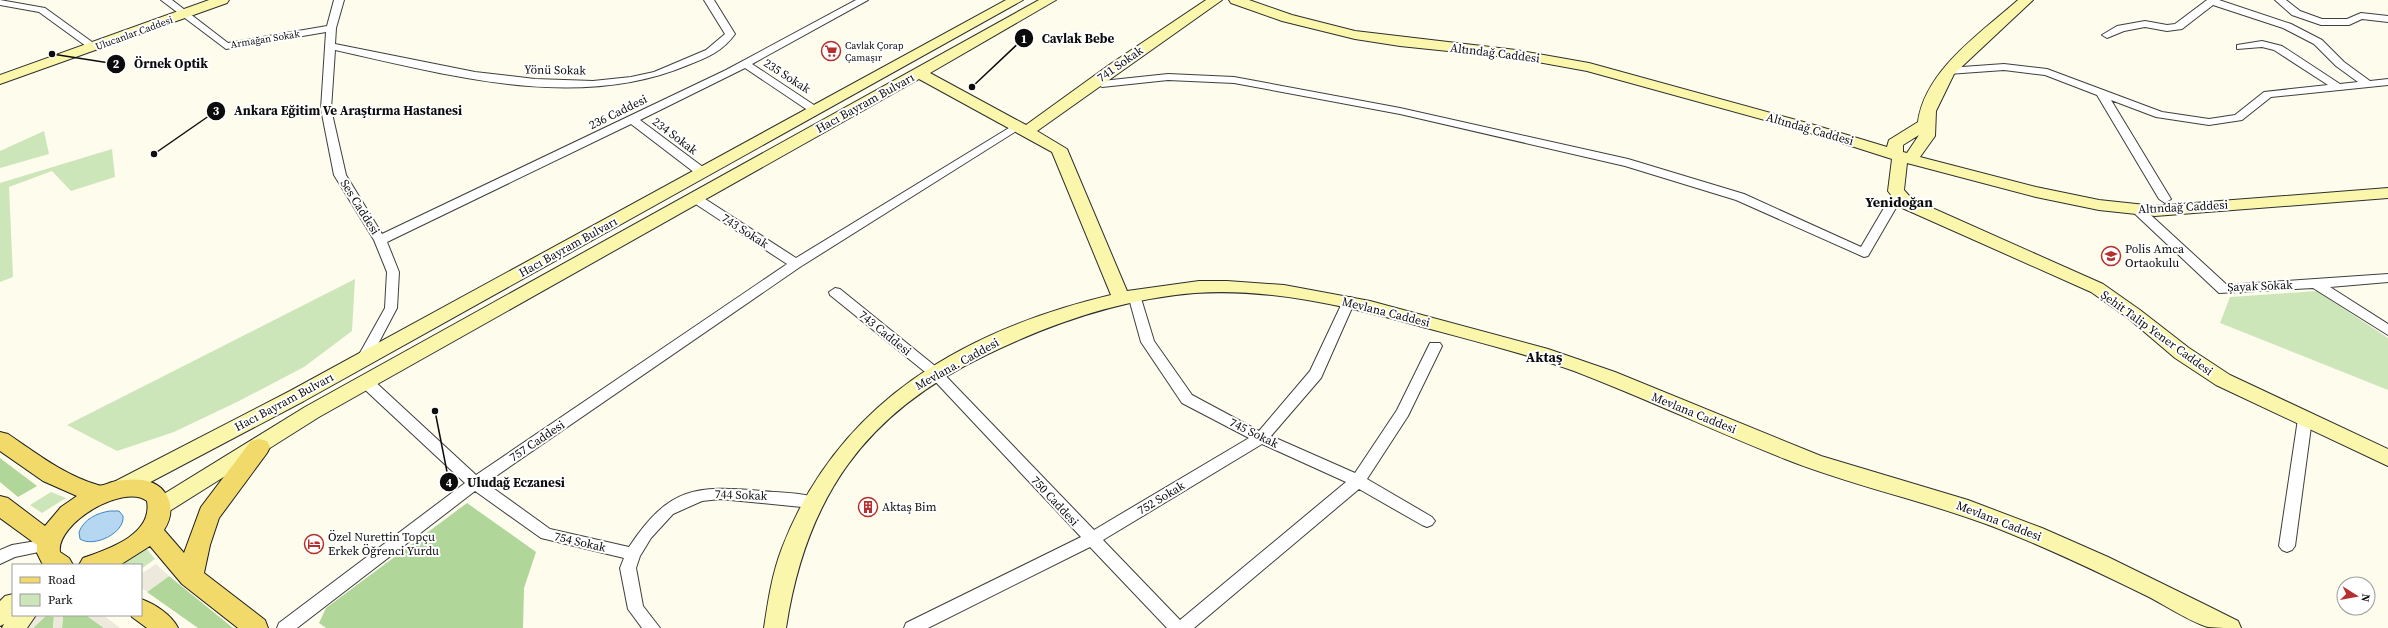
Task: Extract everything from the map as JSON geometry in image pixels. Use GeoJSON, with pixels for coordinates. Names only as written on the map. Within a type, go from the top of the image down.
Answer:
{"type":"FeatureCollection","features":[{"type":"Feature","properties":{"kind":"main road","name":"Ulucanlar Caddesi"},"geometry":{"type":"LineString","coordinates":[[0,80],[184,15],[222,0]]}},
{"type":"Feature","properties":{"kind":"main road","name":"Hacı Bayram Bulvarı"},"geometry":{"type":"LineString","coordinates":[[108,493],[363,360],[1016,0]]}},
{"type":"Feature","properties":{"kind":"main road","name":"Hacı Bayram Bulvarı"},"geometry":{"type":"LineString","coordinates":[[161,506],[259,447],[312,412],[1049,0]]}},
{"type":"Feature","properties":{"kind":"main road","name":"741 Sokak"},"geometry":{"type":"LineString","coordinates":[[1022,129],[1215,0]]}},
{"type":"Feature","properties":{"kind":"main road","name":"Altındağ Caddesi"},"geometry":{"type":"LineString","coordinates":[[1236,0],[1287,18],[1355,35],[1400,42],[1497,51],[1589,67],[1904,153],[2081,192],[2136,199],[2165,199],[2251,195],[2388,181]]}},
{"type":"Feature","properties":{"kind":"main road","name":"Altındağ Caddesi"},"geometry":{"type":"LineString","coordinates":[[1256,0],[1285,11],[1349,25],[1421,36],[1516,46],[1569,56],[2036,192],[2138,210],[2166,210],[2388,193]]}},
{"type":"Feature","properties":{"kind":"main road"},"geometry":{"type":"LineString","coordinates":[[1898,194],[1895,183],[1904,153],[1924,125],[1940,84],[1948,71],[2026,0]]}},
{"type":"Feature","properties":{"kind":"main road","name":"745 Sokak"},"geometry":{"type":"LineString","coordinates":[[919,73],[1059,149],[1128,296]]}},
{"type":"Feature","properties":{"kind":"main road"},"geometry":{"type":"LineString","coordinates":[[1904,153],[1927,136],[1924,125]]}},
{"type":"Feature","properties":{"kind":"main road","name":"Şehit Talip Yener Caddesi"},"geometry":{"type":"LineString","coordinates":[[1898,194],[1906,203],[2097,288],[2208,371],[2240,390],[2388,458]]}},
{"type":"Feature","properties":{"kind":"main road","name":"Mevlana Caddesi"},"geometry":{"type":"LineString","coordinates":[[1128,296],[1219,287],[1273,291],[1349,301],[1440,325],[1574,365],[1817,463],[1971,509],[2061,545],[2230,628]]}},
{"type":"Feature","properties":{"kind":"main road","name":"Mevlana. Caddesi"},"geometry":{"type":"LineString","coordinates":[[775,628],[786,565],[794,540],[812,502],[843,456],[862,432],[905,393],[935,373],[988,345],[1022,330],[1128,296]]}},
{"type":"Feature","properties":{"kind":"main road"},"geometry":{"type":"LineString","coordinates":[[0,440],[51,475],[108,493]]}},
{"type":"Feature","properties":{"kind":"main road"},"geometry":{"type":"LineString","coordinates":[[191,577],[198,545],[209,514],[259,447]]}},
{"type":"Feature","properties":{"kind":"main road"},"geometry":{"type":"LineString","coordinates":[[52,556],[55,528],[66,516],[108,493],[134,488],[148,490],[157,496],[161,506],[159,518],[151,531],[126,551],[98,564]]}},
{"type":"Feature","properties":{"kind":"main road"},"geometry":{"type":"LineString","coordinates":[[0,505],[52,556]]}},
{"type":"Feature","properties":{"kind":"main road"},"geometry":{"type":"LineString","coordinates":[[151,531],[191,577],[256,628]]}},
{"type":"Feature","properties":{"kind":"main road"},"geometry":{"type":"LineString","coordinates":[[0,616],[12,604]]}},
{"type":"Feature","properties":{"kind":"main road"},"geometry":{"type":"LineString","coordinates":[[142,611],[166,628]]}},
{"type":"Feature","properties":{"kind":"main road"},"geometry":{"type":"LineString","coordinates":[[13,628],[24,616]]}},
{"type":"Feature","properties":{"kind":"street","name":"Armağan Sokak"},"geometry":{"type":"LineString","coordinates":[[167,0],[184,15],[226,46],[331,28]]}},
{"type":"Feature","properties":{"kind":"street","name":"Ses Caddesi"},"geometry":{"type":"LineString","coordinates":[[339,0],[331,28],[326,109],[340,175],[380,240],[393,272],[391,308],[363,360]]}},
{"type":"Feature","properties":{"kind":"street","name":"Yönü Sokak"},"geometry":{"type":"LineString","coordinates":[[329,46],[457,74],[514,82],[571,84],[622,82],[652,76],[669,70],[709,53],[724,42],[730,34],[725,24],[717,17],[709,0]]}},
{"type":"Feature","properties":{"kind":"street","name":"236 Caddesi"},"geometry":{"type":"LineString","coordinates":[[380,240],[745,64],[863,0]]}},
{"type":"Feature","properties":{"kind":"street"},"geometry":{"type":"LineString","coordinates":[[2280,0],[2296,13],[2321,22],[2349,22],[2361,16],[2388,18]]}},
{"type":"Feature","properties":{"kind":"street"},"geometry":{"type":"LineString","coordinates":[[2107,35],[2121,28],[2145,24],[2166,28],[2178,27],[2212,1],[2287,26],[2318,42],[2340,64],[2368,84]]}},
{"type":"Feature","properties":{"kind":"street"},"geometry":{"type":"LineString","coordinates":[[0,2],[42,10],[94,47]]}},
{"type":"Feature","properties":{"kind":"street"},"geometry":{"type":"LineString","coordinates":[[2241,47],[2262,44],[2278,48],[2337,86]]}},
{"type":"Feature","properties":{"kind":"street","name":"235 Sokak"},"geometry":{"type":"LineString","coordinates":[[745,64],[816,111]]}},
{"type":"Feature","properties":{"kind":"street"},"geometry":{"type":"LineString","coordinates":[[1948,71],[2004,67],[2047,72],[2160,115],[2209,122],[2238,118],[2268,94],[2388,82]]}},
{"type":"Feature","properties":{"kind":"street"},"geometry":{"type":"LineString","coordinates":[[1102,84],[1168,78],[1234,80],[1400,111],[1628,163],[1733,195],[1864,253],[1898,194]]}},
{"type":"Feature","properties":{"kind":"street"},"geometry":{"type":"LineString","coordinates":[[2102,94],[2165,199]]}},
{"type":"Feature","properties":{"kind":"street","name":"234 Sokak"},"geometry":{"type":"LineString","coordinates":[[632,119],[703,173]]}},
{"type":"Feature","properties":{"kind":"street","name":"757 Caddesi"},"geometry":{"type":"LineString","coordinates":[[285,628],[475,483],[796,264],[1022,129]]}},
{"type":"Feature","properties":{"kind":"street","name":"743 Sokak"},"geometry":{"type":"LineString","coordinates":[[694,198],[796,264]]}},
{"type":"Feature","properties":{"kind":"street","name":"Şayak Sokak"},"geometry":{"type":"LineString","coordinates":[[2138,210],[2224,290],[2388,278]]}},
{"type":"Feature","properties":{"kind":"street"},"geometry":{"type":"LineString","coordinates":[[2315,283],[2388,330]]}},
{"type":"Feature","properties":{"kind":"street","name":"743 Caddesi"},"geometry":{"type":"LineString","coordinates":[[835,292],[935,373]]}},
{"type":"Feature","properties":{"kind":"street","name":"745 Sokak"},"geometry":{"type":"LineString","coordinates":[[1128,296],[1148,342],[1187,399],[1262,438],[1358,481],[1427,521]]}},
{"type":"Feature","properties":{"kind":"street","name":"752 Sokak"},"geometry":{"type":"LineString","coordinates":[[912,628],[1091,539],[1262,438],[1316,374],[1349,301]]}},
{"type":"Feature","properties":{"kind":"street"},"geometry":{"type":"LineString","coordinates":[[1182,628],[1358,481],[1403,412],[1435,346]]}},
{"type":"Feature","properties":{"kind":"street","name":"750 Caddesi"},"geometry":{"type":"LineString","coordinates":[[935,373],[1177,628]]}},
{"type":"Feature","properties":{"kind":"street","name":"754 Sokak"},"geometry":{"type":"LineString","coordinates":[[366,382],[475,483],[546,534],[633,554]]}},
{"type":"Feature","properties":{"kind":"street"},"geometry":{"type":"LineString","coordinates":[[2287,546],[2305,419]]}},
{"type":"Feature","properties":{"kind":"street","name":"744 Sokak"},"geometry":{"type":"LineString","coordinates":[[652,628],[636,610],[628,568],[633,554],[646,534],[668,510],[682,502],[701,495],[720,493],[761,495],[812,502]]}},
{"type":"Feature","properties":{"kind":"street"},"geometry":{"type":"LineString","coordinates":[[0,558],[12,551],[52,556]]}},
{"type":"Feature","properties":{"kind":"green space"},"geometry":{"type":"Polygon","coordinates":[[[44,131],[49,154],[0,168],[0,151],[44,131]]]}},
{"type":"Feature","properties":{"kind":"green space"},"geometry":{"type":"Polygon","coordinates":[[[112,149],[115,177],[71,191],[52,171],[9,187],[13,277],[0,282],[0,183],[112,149]]]}},
{"type":"Feature","properties":{"kind":"green space"},"geometry":{"type":"Polygon","coordinates":[[[355,279],[352,331],[304,367],[239,401],[174,432],[117,451],[67,425],[355,279]]]}},
{"type":"Feature","properties":{"kind":"green space"},"geometry":{"type":"Polygon","coordinates":[[[2317,291],[2388,338],[2388,390],[2220,323],[2230,297],[2317,291]]]}},
{"type":"Feature","properties":{"kind":"green space"},"geometry":{"type":"Polygon","coordinates":[[[0,458],[37,486],[18,497],[0,482],[0,458]]]}},
{"type":"Feature","properties":{"kind":"green space"},"geometry":{"type":"Polygon","coordinates":[[[51,492],[66,498],[42,513],[30,505],[51,492]]]}},
{"type":"Feature","properties":{"kind":"green space"},"geometry":{"type":"Polygon","coordinates":[[[467,503],[536,552],[524,588],[523,628],[326,628],[319,623],[326,608],[467,503]]]}},
{"type":"Feature","properties":{"kind":"green space"},"geometry":{"type":"Polygon","coordinates":[[[146,548],[155,559],[142,568],[142,564],[122,564],[146,548]]]}},
{"type":"Feature","properties":{"kind":"green space"},"geometry":{"type":"Polygon","coordinates":[[[169,576],[233,628],[198,628],[147,592],[169,576]]]}},
{"type":"Feature","properties":{"kind":"green space"},"geometry":{"type":"Polygon","coordinates":[[[45,616],[54,617],[53,628],[33,628],[45,616]]]}},
{"type":"Feature","properties":{"kind":"green space"},"geometry":{"type":"Polygon","coordinates":[[[63,616],[87,616],[104,628],[62,628],[63,616]]]}},
{"type":"Feature","properties":{"kind":"shaded area"},"geometry":{"type":"Polygon","coordinates":[[[156,564],[169,576],[147,592],[142,588],[142,573],[156,564]]]}},
{"type":"Feature","properties":{"kind":"shaded area"},"geometry":{"type":"Polygon","coordinates":[[[33,616],[46,616],[33,628],[21,628],[33,616]]]}},
{"type":"Feature","properties":{"kind":"shaded area"},"geometry":{"type":"Polygon","coordinates":[[[46,616],[63,616],[62,628],[53,628],[54,617],[46,616]]]}},
{"type":"Feature","properties":{"kind":"shaded area"},"geometry":{"type":"Polygon","coordinates":[[[87,616],[104,616],[120,628],[104,628],[87,616]]]}},
{"type":"Feature","properties":{"kind":"water"},"geometry":{"type":"Polygon","coordinates":[[[119,511],[123,516],[119,528],[114,533],[108,537],[93,542],[80,539],[79,532],[81,527],[88,520],[100,513],[119,511]]]}},
{"type":"Feature","properties":{"kind":"place","name":"Cavlak Çorap Çamaşır"},"geometry":{"type":"Point","coordinates":[831,51]}},
{"type":"Feature","properties":{"kind":"place","name":"Örnek Optik"},"geometry":{"type":"Point","coordinates":[52,54]}},
{"type":"Feature","properties":{"kind":"place","name":"Cavlak Bebe"},"geometry":{"type":"Point","coordinates":[972,87]}},
{"type":"Feature","properties":{"kind":"place","name":"Ankara Eğitim Ve Araştırma Hastanesi"},"geometry":{"type":"Point","coordinates":[154,154]}},
{"type":"Feature","properties":{"kind":"place","name":"Polis Amca Ortaokulu"},"geometry":{"type":"Point","coordinates":[2111,256]}},
{"type":"Feature","properties":{"kind":"place","name":"Uludağ Eczanesi"},"geometry":{"type":"Point","coordinates":[435,411]}},
{"type":"Feature","properties":{"kind":"place","name":"Aktaş Bim"},"geometry":{"type":"Point","coordinates":[868,507]}},
{"type":"Feature","properties":{"kind":"place","name":"Özel Nurettin Topçu Erkek Öğrenci Yurdu"},"geometry":{"type":"Point","coordinates":[314,544]}},
{"type":"Feature","properties":{"kind":"district","name":"Yenidoğan"},"geometry":{"type":"Point","coordinates":[1899,202]}},
{"type":"Feature","properties":{"kind":"district","name":"Aktaş"},"geometry":{"type":"Point","coordinates":[1544,357]}}]}
